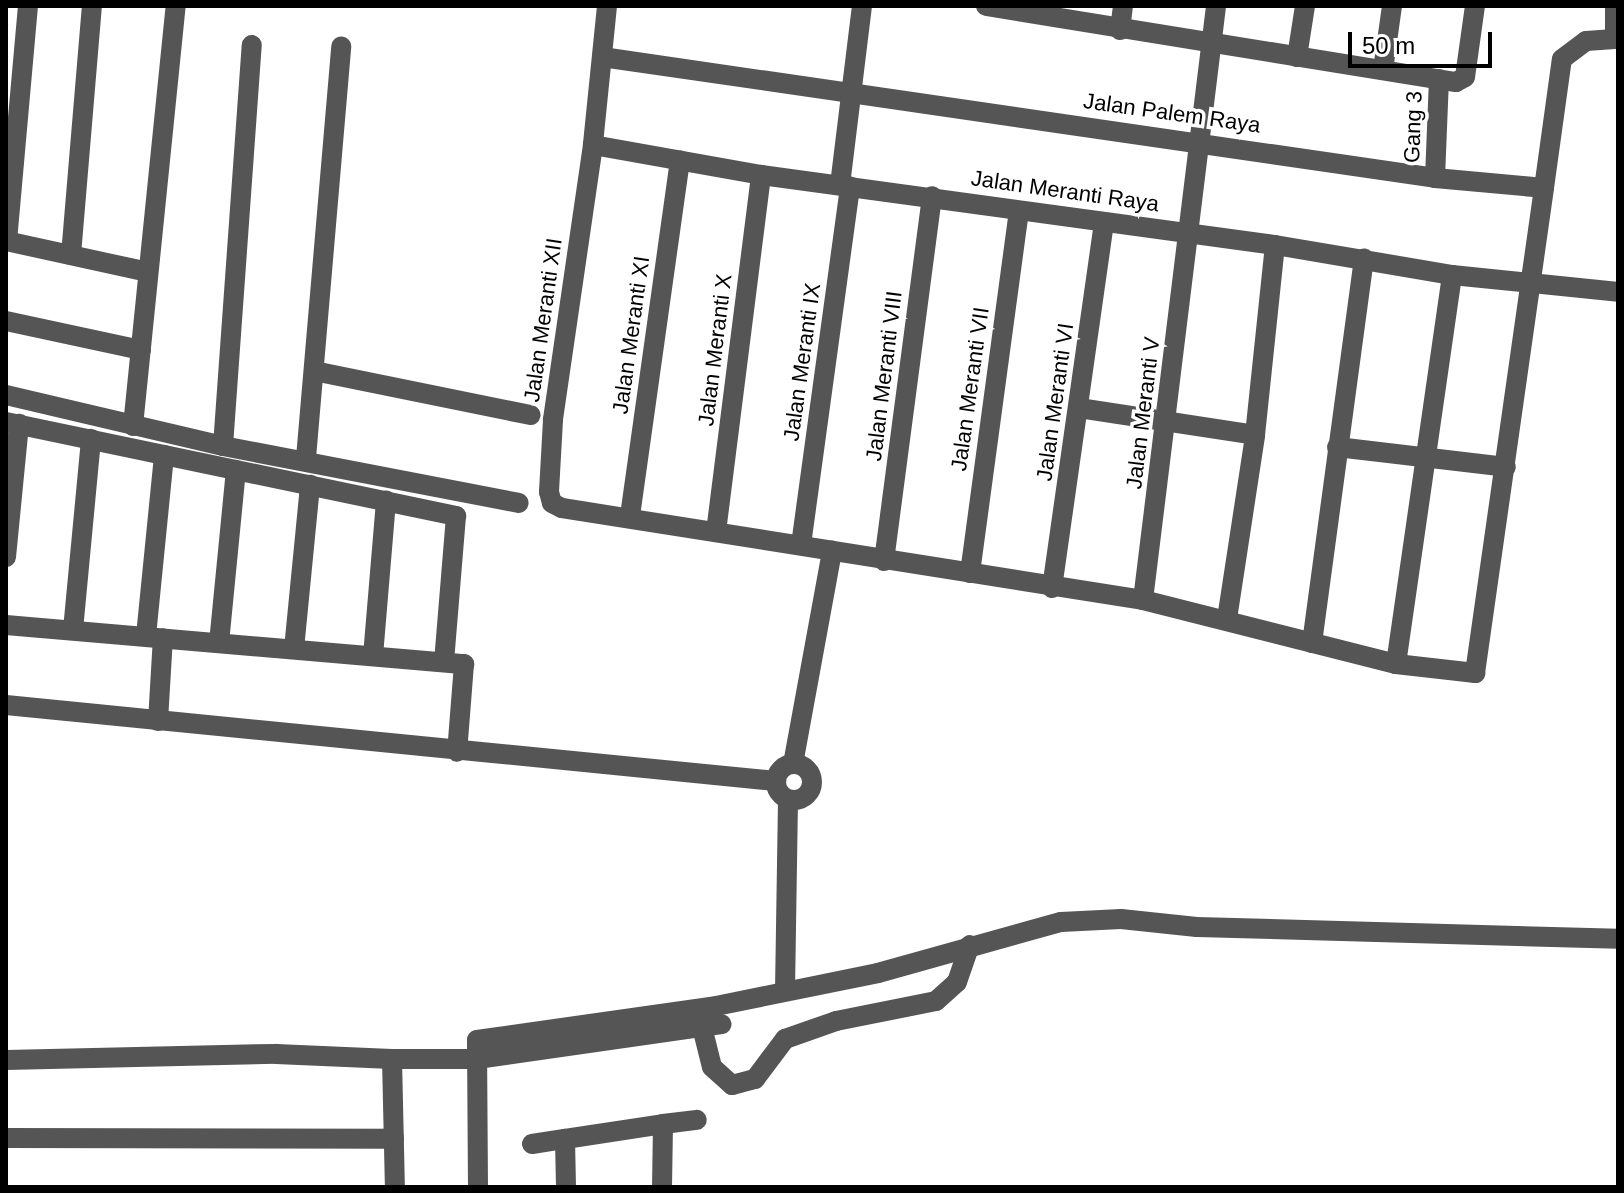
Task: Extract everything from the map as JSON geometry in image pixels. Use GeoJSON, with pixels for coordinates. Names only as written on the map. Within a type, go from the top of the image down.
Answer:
{"type":"FeatureCollection","features":[{"type":"Feature","properties":{"kind":"street"},"geometry":{"type":"LineString","coordinates":[[28,6],[6,241],[148,272]]}},
{"type":"Feature","properties":{"kind":"street"},"geometry":{"type":"LineString","coordinates":[[71,255],[92,6]]}},
{"type":"Feature","properties":{"kind":"street"},"geometry":{"type":"LineString","coordinates":[[133,426],[176,6]]}},
{"type":"Feature","properties":{"kind":"street","name":"Jalan Meranti XII"},"geometry":{"type":"LineString","coordinates":[[607,6],[593,145],[553,420],[552,503],[630,516]]}},
{"type":"Feature","properties":{"kind":"street","name":"Jalan Meranti IX"},"geometry":{"type":"LineString","coordinates":[[801,545],[845,186],[862,6]]}},
{"type":"Feature","properties":{"kind":"street"},"geometry":{"type":"LineString","coordinates":[[986,6],[1035,9],[1120,30],[1456,82],[1465,77],[1475,6]]}},
{"type":"Feature","properties":{"kind":"street"},"geometry":{"type":"LineString","coordinates":[[1120,30],[1123,6]]}},
{"type":"Feature","properties":{"kind":"street","name":"Jalan Meranti V"},"geometry":{"type":"LineString","coordinates":[[1143,600],[1203,142],[1216,6]]}},
{"type":"Feature","properties":{"kind":"street"},"geometry":{"type":"LineString","coordinates":[[1297,57],[1305,6]]}},
{"type":"Feature","properties":{"kind":"street"},"geometry":{"type":"LineString","coordinates":[[1383,70],[1392,6]]}},
{"type":"Feature","properties":{"kind":"street"},"geometry":{"type":"LineString","coordinates":[[630,516],[884,561],[1143,600],[1396,664],[1477,671],[1562,59],[1586,41],[1616,39],[1615,6]]}},
{"type":"Feature","properties":{"kind":"street"},"geometry":{"type":"LineString","coordinates":[[223,446],[252,45]]}},
{"type":"Feature","properties":{"kind":"street"},"geometry":{"type":"LineString","coordinates":[[306,458],[341,46]]}},
{"type":"Feature","properties":{"kind":"street","name":"Jalan Palem Raya"},"geometry":{"type":"LineString","coordinates":[[602,57],[1435,178],[1544,188]]}},
{"type":"Feature","properties":{"kind":"street","name":"Gang 3"},"geometry":{"type":"LineString","coordinates":[[1435,178],[1439,79]]}},
{"type":"Feature","properties":{"kind":"street","name":"Jalan Meranti Raya"},"geometry":{"type":"LineString","coordinates":[[593,145],[761,175],[1189,232],[1452,275],[1618,292]]}},
{"type":"Feature","properties":{"kind":"street","name":"Jalan Meranti XI"},"geometry":{"type":"LineString","coordinates":[[630,516],[680,161]]}},
{"type":"Feature","properties":{"kind":"street","name":"Jalan Meranti X"},"geometry":{"type":"LineString","coordinates":[[716,532],[761,175]]}},
{"type":"Feature","properties":{"kind":"street","name":"Jalan Meranti VIII"},"geometry":{"type":"LineString","coordinates":[[884,561],[932,196]]}},
{"type":"Feature","properties":{"kind":"street","name":"Jalan Meranti VII"},"geometry":{"type":"LineString","coordinates":[[970,573],[1019,211]]}},
{"type":"Feature","properties":{"kind":"street","name":"Jalan Meranti VI"},"geometry":{"type":"LineString","coordinates":[[1052,588],[1104,223]]}},
{"type":"Feature","properties":{"kind":"street"},"geometry":{"type":"LineString","coordinates":[[1227,619],[1255,435],[1275,245]]}},
{"type":"Feature","properties":{"kind":"street"},"geometry":{"type":"LineString","coordinates":[[1312,643],[1364,259]]}},
{"type":"Feature","properties":{"kind":"street"},"geometry":{"type":"LineString","coordinates":[[1396,664],[1452,275]]}},
{"type":"Feature","properties":{"kind":"street"},"geometry":{"type":"LineString","coordinates":[[6,321],[141,350]]}},
{"type":"Feature","properties":{"kind":"street"},"geometry":{"type":"LineString","coordinates":[[314,371],[531,415]]}},
{"type":"Feature","properties":{"kind":"street"},"geometry":{"type":"LineString","coordinates":[[6,395],[223,446],[306,458],[519,503]]}},
{"type":"Feature","properties":{"kind":"street"},"geometry":{"type":"LineString","coordinates":[[1079,408],[1255,435]]}},
{"type":"Feature","properties":{"kind":"street"},"geometry":{"type":"LineString","coordinates":[[6,557],[12,423],[456,516],[444,662]]}},
{"type":"Feature","properties":{"kind":"street"},"geometry":{"type":"LineString","coordinates":[[73,630],[91,439]]}},
{"type":"Feature","properties":{"kind":"street"},"geometry":{"type":"LineString","coordinates":[[1337,447],[1427,461],[1506,467]]}},
{"type":"Feature","properties":{"kind":"street"},"geometry":{"type":"LineString","coordinates":[[158,721],[155,637],[164,455]]}},
{"type":"Feature","properties":{"kind":"street"},"geometry":{"type":"LineString","coordinates":[[219,643],[236,470]]}},
{"type":"Feature","properties":{"kind":"street"},"geometry":{"type":"LineString","coordinates":[[294,649],[310,485]]}},
{"type":"Feature","properties":{"kind":"street"},"geometry":{"type":"LineString","coordinates":[[373,656],[386,501]]}},
{"type":"Feature","properties":{"kind":"street"},"geometry":{"type":"LineString","coordinates":[[793,764],[832,551]]}},
{"type":"Feature","properties":{"kind":"street"},"geometry":{"type":"LineString","coordinates":[[6,625],[464,664],[457,752]]}},
{"type":"Feature","properties":{"kind":"street"},"geometry":{"type":"LineString","coordinates":[[6,705],[457,752],[558,756],[776,781]]}},
{"type":"Feature","properties":{"kind":"street"},"geometry":{"type":"LineString","coordinates":[[793,764],[809,772],[811,785],[806,796],[788,800],[778,792],[776,781],[781,769],[793,764]]}},
{"type":"Feature","properties":{"kind":"street"},"geometry":{"type":"LineString","coordinates":[[785,991],[788,800]]}},
{"type":"Feature","properties":{"kind":"street"},"geometry":{"type":"LineString","coordinates":[[478,1187],[477,1040],[642,1017],[878,973],[1061,922],[1121,919],[1197,927],[1618,939]]}},
{"type":"Feature","properties":{"kind":"street"},"geometry":{"type":"LineString","coordinates":[[6,1060],[276,1054],[477,1059],[712,1026],[712,1067],[732,1085],[755,1079],[785,1039],[836,1021],[936,1001],[957,982],[970,945]]}},
{"type":"Feature","properties":{"kind":"street"},"geometry":{"type":"LineString","coordinates":[[632,1037],[642,1017]]}},
{"type":"Feature","properties":{"kind":"street"},"geometry":{"type":"LineString","coordinates":[[392,1059],[395,1187]]}},
{"type":"Feature","properties":{"kind":"street"},"geometry":{"type":"LineString","coordinates":[[532,1144],[697,1120]]}},
{"type":"Feature","properties":{"kind":"street"},"geometry":{"type":"LineString","coordinates":[[662,1187],[663,1124]]}},
{"type":"Feature","properties":{"kind":"street"},"geometry":{"type":"LineString","coordinates":[[6,1138],[394,1139]]}},
{"type":"Feature","properties":{"kind":"street"},"geometry":{"type":"LineString","coordinates":[[565,1139],[566,1187]]}}]}
